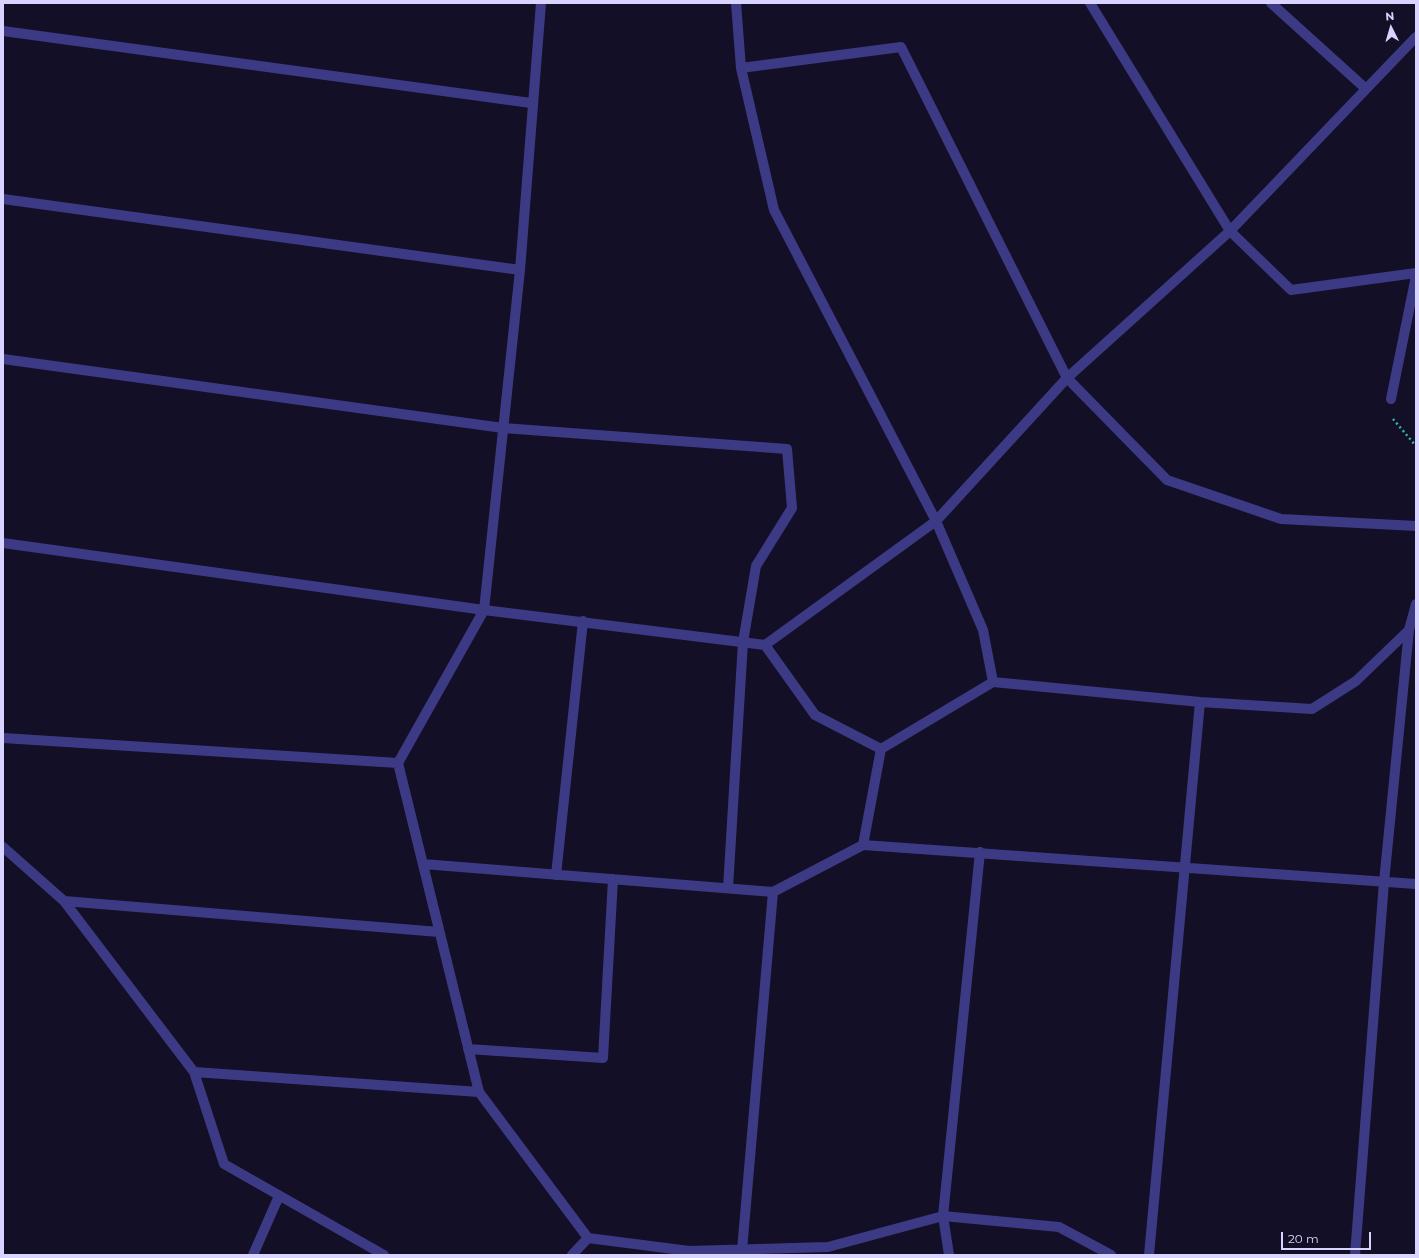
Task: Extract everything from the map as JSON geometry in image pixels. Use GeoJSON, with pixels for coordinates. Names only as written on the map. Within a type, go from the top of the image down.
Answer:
{"type":"FeatureCollection","features":[{"type":"Feature","properties":{"kind":"street"},"geometry":{"type":"LineString","coordinates":[[540,3],[520,270],[484,610],[398,763],[479,1092],[588,1238],[689,1251],[742,1250],[790,1252],[828,1248],[943,1216],[1059,1227],[1111,1255]]}},
{"type":"Feature","properties":{"kind":"street"},"geometry":{"type":"LineString","coordinates":[[736,3],[741,68],[774,210],[936,522],[982,630],[993,682]]}},
{"type":"Feature","properties":{"kind":"street"},"geometry":{"type":"LineString","coordinates":[[1090,3],[1230,230],[1291,290],[1416,274],[1390,399]]}},
{"type":"Feature","properties":{"kind":"street"},"geometry":{"type":"LineString","coordinates":[[1271,3],[1365,88]]}},
{"type":"Feature","properties":{"kind":"street"},"geometry":{"type":"LineString","coordinates":[[3,31],[532,104]]}},
{"type":"Feature","properties":{"kind":"street"},"geometry":{"type":"LineString","coordinates":[[3,543],[484,610],[766,645],[936,522],[1067,378],[1230,230],[1365,88],[1416,37]]}},
{"type":"Feature","properties":{"kind":"street"},"geometry":{"type":"LineString","coordinates":[[741,68],[901,47],[1067,378],[1167,480],[1281,519],[1416,526]]}},
{"type":"Feature","properties":{"kind":"street"},"geometry":{"type":"LineString","coordinates":[[3,200],[520,270]]}},
{"type":"Feature","properties":{"kind":"street"},"geometry":{"type":"LineString","coordinates":[[3,359],[503,428],[787,449],[792,508],[756,566],[743,642],[728,888]]}},
{"type":"Feature","properties":{"kind":"street"},"geometry":{"type":"LineString","coordinates":[[1355,1255],[1384,882],[1409,630],[1416,604]]}},
{"type":"Feature","properties":{"kind":"street"},"geometry":{"type":"LineString","coordinates":[[556,875],[582,621]]}},
{"type":"Feature","properties":{"kind":"street"},"geometry":{"type":"LineString","coordinates":[[863,845],[882,749],[993,682],[1200,702],[1312,709],[1356,681],[1409,630]]}},
{"type":"Feature","properties":{"kind":"street"},"geometry":{"type":"LineString","coordinates":[[766,645],[815,715],[882,749]]}},
{"type":"Feature","properties":{"kind":"street"},"geometry":{"type":"LineString","coordinates":[[1149,1255],[1200,702]]}},
{"type":"Feature","properties":{"kind":"street"},"geometry":{"type":"LineString","coordinates":[[3,738],[398,763]]}},
{"type":"Feature","properties":{"kind":"street"},"geometry":{"type":"LineString","coordinates":[[422,864],[773,892],[863,845],[1185,866],[1416,884]]}},
{"type":"Feature","properties":{"kind":"street"},"geometry":{"type":"LineString","coordinates":[[3,847],[64,901],[194,1072],[224,1164],[384,1255]]}},
{"type":"Feature","properties":{"kind":"street"},"geometry":{"type":"LineString","coordinates":[[949,1255],[943,1216],[980,852]]}},
{"type":"Feature","properties":{"kind":"street"},"geometry":{"type":"LineString","coordinates":[[468,1049],[603,1058],[613,879]]}},
{"type":"Feature","properties":{"kind":"street"},"geometry":{"type":"LineString","coordinates":[[742,1250],[773,892]]}},
{"type":"Feature","properties":{"kind":"street"},"geometry":{"type":"LineString","coordinates":[[64,901],[439,932]]}},
{"type":"Feature","properties":{"kind":"street"},"geometry":{"type":"LineString","coordinates":[[194,1072],[479,1092]]}},
{"type":"Feature","properties":{"kind":"street"},"geometry":{"type":"LineString","coordinates":[[253,1255],[279,1196]]}},
{"type":"Feature","properties":{"kind":"street"},"geometry":{"type":"LineString","coordinates":[[572,1255],[588,1238]]}},
{"type":"Feature","properties":{"kind":"path"},"geometry":{"type":"LineString","coordinates":[[1390,399],[1393,420],[1416,446]]}}]}
